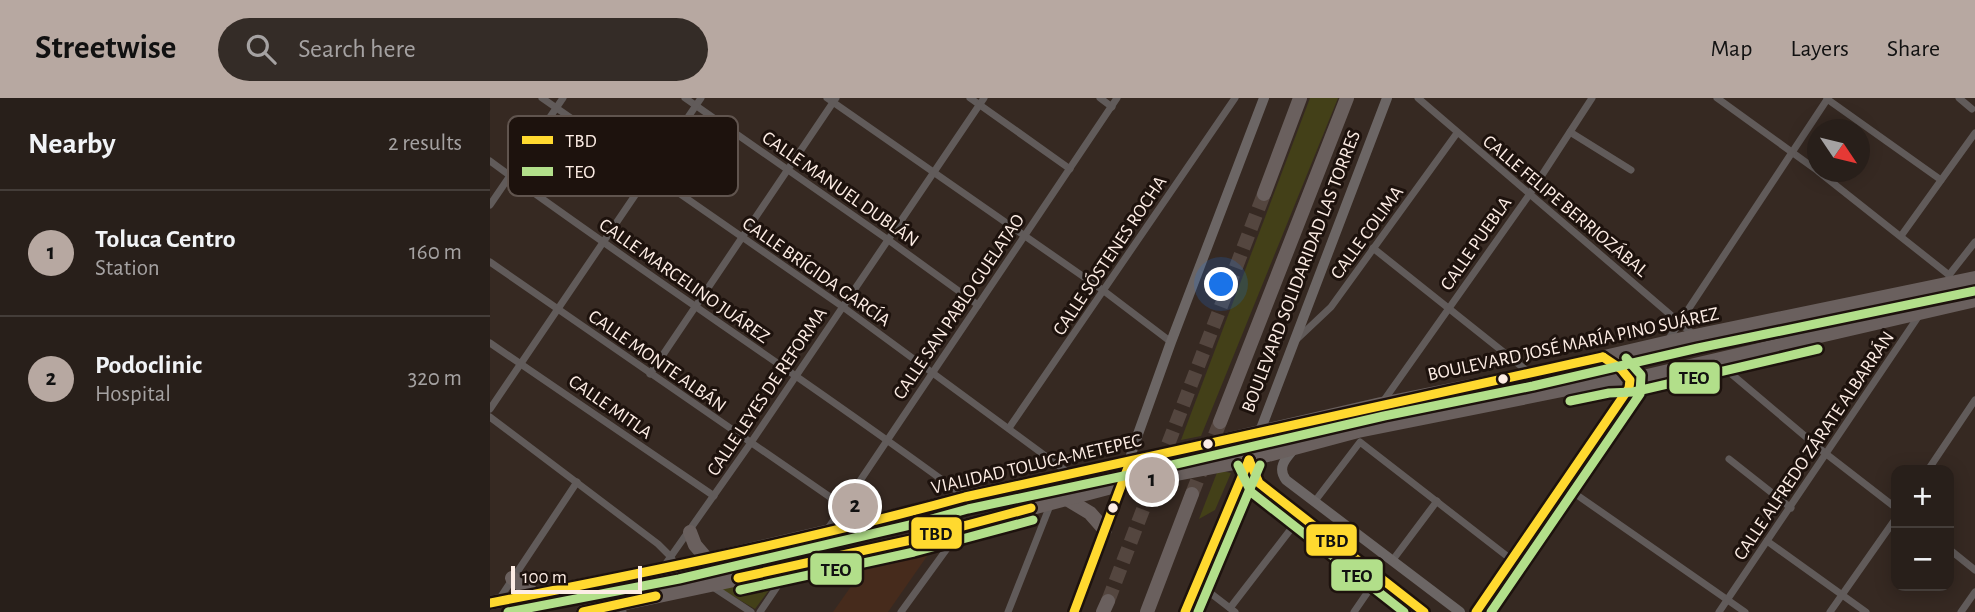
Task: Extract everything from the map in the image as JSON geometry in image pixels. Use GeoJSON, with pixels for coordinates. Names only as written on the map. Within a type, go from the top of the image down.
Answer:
{"type":"FeatureCollection","features":[{"type":"Feature","properties":{"kind":"highway"},"geometry":{"type":"LineString","coordinates":[[1264,194],[1300,98]]}},
{"type":"Feature","properties":{"kind":"highway","name":"BOULEVARD SOLIDARIDAD LAS TORRES"},"geometry":{"type":"LineString","coordinates":[[1220,422],[1348,98]]}},
{"type":"Feature","properties":{"kind":"highway","name":"BOULEVARD JOSÉ MARÍA PINO SUÁREZ"},"geometry":{"type":"LineString","coordinates":[[1180,450],[1667,342],[1915,292],[1951,279],[1975,278]]}},
{"type":"Feature","properties":{"kind":"highway"},"geometry":{"type":"LineString","coordinates":[[1249,460],[1358,431],[1607,381],[1630,380],[1975,300]]}},
{"type":"Feature","properties":{"kind":"highway","name":"VIALIDAD TOLUCA-METEPEC"},"geometry":{"type":"LineString","coordinates":[[494,603],[825,533],[965,497],[1180,450]]}},
{"type":"Feature","properties":{"kind":"highway","name":"VIALIDAD TOLUCA-METEPEC"},"geometry":{"type":"LineString","coordinates":[[583,612],[624,607],[646,598],[790,568],[1171,473],[1249,460]]}},
{"type":"Feature","properties":{"kind":"highway"},"geometry":{"type":"LineString","coordinates":[[1147,612],[1192,494]]}},
{"type":"Feature","properties":{"kind":"highway"},"geometry":{"type":"LineString","coordinates":[[1058,501],[1096,518],[1105,530]]}},
{"type":"Feature","properties":{"kind":"highway"},"geometry":{"type":"LineString","coordinates":[[690,532],[695,545],[707,559]]}},
{"type":"Feature","properties":{"kind":"highway"},"geometry":{"type":"LineString","coordinates":[[512,578],[534,594]]}},
{"type":"Feature","properties":{"kind":"main road"},"geometry":{"type":"LineString","coordinates":[[1074,612],[1123,484],[1171,342],[1264,98]]}},
{"type":"Feature","properties":{"kind":"main road","name":"BOULEVARD SOLIDARIDAD LAS TORRES"},"geometry":{"type":"LineString","coordinates":[[1185,612],[1249,460],[1387,98]]}},
{"type":"Feature","properties":{"kind":"main road"},"geometry":{"type":"LineString","coordinates":[[1296,447],[1284,461],[1284,477],[1460,612]]}},
{"type":"Feature","properties":{"kind":"main road"},"geometry":{"type":"LineString","coordinates":[[1249,460],[1259,483],[1424,612]]}},
{"type":"Feature","properties":{"kind":"street","name":"CALLE BRÍGIDA GARCÍA"},"geometry":{"type":"LineString","coordinates":[[542,98],[567,116]]}},
{"type":"Feature","properties":{"kind":"street"},"geometry":{"type":"LineString","coordinates":[[551,116],[563,98]]}},
{"type":"Feature","properties":{"kind":"street","name":"CALLE MANUEL DUBLÁN"},"geometry":{"type":"LineString","coordinates":[[685,98],[711,116]]}},
{"type":"Feature","properties":{"kind":"street"},"geometry":{"type":"LineString","coordinates":[[689,116],[701,98]]}},
{"type":"Feature","properties":{"kind":"street"},"geometry":{"type":"LineString","coordinates":[[970,98],[982,101],[1070,169]]}},
{"type":"Feature","properties":{"kind":"street"},"geometry":{"type":"LineString","coordinates":[[1100,98],[1112,107]]}},
{"type":"Feature","properties":{"kind":"street","name":"CALLE SAN PABLO GUELATAO"},"geometry":{"type":"LineString","coordinates":[[825,533],[1118,98]]}},
{"type":"Feature","properties":{"kind":"street","name":"CALLE SÓSTENES ROCHA"},"geometry":{"type":"LineString","coordinates":[[1009,428],[1235,98]]}},
{"type":"Feature","properties":{"kind":"street","name":"CALLE FELIPE BERRIOZÁBAL"},"geometry":{"type":"LineString","coordinates":[[1418,98],[1695,336]]}},
{"type":"Feature","properties":{"kind":"street","name":"CALLE PUEBLA"},"geometry":{"type":"LineString","coordinates":[[1381,404],[1529,195],[1592,98]]}},
{"type":"Feature","properties":{"kind":"street"},"geometry":{"type":"LineString","coordinates":[[1717,98],[1807,162]]}},
{"type":"Feature","properties":{"kind":"street"},"geometry":{"type":"LineString","coordinates":[[1959,98],[1972,109]]}},
{"type":"Feature","properties":{"kind":"street"},"geometry":{"type":"LineString","coordinates":[[650,374],[697,307],[832,99],[1104,291],[1171,342]]}},
{"type":"Feature","properties":{"kind":"street"},"geometry":{"type":"LineString","coordinates":[[1667,342],[1827,99],[1941,180]]}},
{"type":"Feature","properties":{"kind":"street","name":"CALLE LEYES DE REFORMA"},"geometry":{"type":"LineString","coordinates":[[646,598],[982,101]]}},
{"type":"Feature","properties":{"kind":"street"},"geometry":{"type":"LineString","coordinates":[[1570,132],[1631,170]]}},
{"type":"Feature","properties":{"kind":"street","name":"CALLE COLIMA"},"geometry":{"type":"LineString","coordinates":[[1293,343],[1331,307],[1457,133]]}},
{"type":"Feature","properties":{"kind":"street"},"geometry":{"type":"LineString","coordinates":[[1901,236],[1975,133]]}},
{"type":"Feature","properties":{"kind":"street","name":"CALLE MANUEL DUBLÁN"},"geometry":{"type":"LineString","coordinates":[[738,135],[978,305]]}},
{"type":"Feature","properties":{"kind":"street","name":"CALLE MARCELINO JUÁREZ"},"geometry":{"type":"LineString","coordinates":[[490,162],[508,175]]}},
{"type":"Feature","properties":{"kind":"street"},"geometry":{"type":"LineString","coordinates":[[490,205],[508,181]]}},
{"type":"Feature","properties":{"kind":"street"},"geometry":{"type":"LineString","coordinates":[[1832,182],[1951,279],[1957,304]]}},
{"type":"Feature","properties":{"kind":"street","name":"CALLE MARCELINO JUÁREZ"},"geometry":{"type":"LineString","coordinates":[[538,196],[888,439],[965,497]]}},
{"type":"Feature","properties":{"kind":"street"},"geometry":{"type":"LineString","coordinates":[[490,408],[635,196]]}},
{"type":"Feature","properties":{"kind":"street","name":"CALLE BRÍGIDA GARCÍA"},"geometry":{"type":"LineString","coordinates":[[681,196],[843,307],[1071,474]]}},
{"type":"Feature","properties":{"kind":"street"},"geometry":{"type":"LineString","coordinates":[[1951,279],[1975,242]]}},
{"type":"Feature","properties":{"kind":"street"},"geometry":{"type":"LineString","coordinates":[[1373,248],[1531,374]]}},
{"type":"Feature","properties":{"kind":"street","name":"CALLE MONTE ALBÁN"},"geometry":{"type":"LineString","coordinates":[[490,262],[843,506]]}},
{"type":"Feature","properties":{"kind":"street"},"geometry":{"type":"LineString","coordinates":[[1915,292],[1920,314]]}},
{"type":"Feature","properties":{"kind":"street","name":"CALLE ALFREDO ZÁRATE ALBARRÁN"},"geometry":{"type":"LineString","coordinates":[[1719,612],[1920,314]]}},
{"type":"Feature","properties":{"kind":"street","name":"CALLE MITLA"},"geometry":{"type":"LineString","coordinates":[[490,343],[714,496]]}},
{"type":"Feature","properties":{"kind":"street"},"geometry":{"type":"LineString","coordinates":[[1476,612],[1629,388],[1630,380],[1621,369],[1603,357]]}},
{"type":"Feature","properties":{"kind":"street"},"geometry":{"type":"LineString","coordinates":[[1716,361],[1825,453],[1891,504]]}},
{"type":"Feature","properties":{"kind":"street"},"geometry":{"type":"LineString","coordinates":[[1931,465],[1975,400]]}},
{"type":"Feature","properties":{"kind":"street"},"geometry":{"type":"LineString","coordinates":[[490,417],[658,544],[687,589]]}},
{"type":"Feature","properties":{"kind":"street"},"geometry":{"type":"LineString","coordinates":[[1315,501],[1360,442],[1513,560]]}},
{"type":"Feature","properties":{"kind":"street"},"geometry":{"type":"LineString","coordinates":[[1729,458],[1791,508]]}},
{"type":"Feature","properties":{"kind":"street"},"geometry":{"type":"LineString","coordinates":[[494,603],[577,482]]}},
{"type":"Feature","properties":{"kind":"street"},"geometry":{"type":"LineString","coordinates":[[1564,486],[1745,612]]}},
{"type":"Feature","properties":{"kind":"street"},"geometry":{"type":"LineString","coordinates":[[1008,612],[1058,501]]}},
{"type":"Feature","properties":{"kind":"street"},"geometry":{"type":"LineString","coordinates":[[1392,561],[1437,501]]}},
{"type":"Feature","properties":{"kind":"street"},"geometry":{"type":"LineString","coordinates":[[1209,592],[1233,610],[1301,516]]}},
{"type":"Feature","properties":{"kind":"street"},"geometry":{"type":"LineString","coordinates":[[901,612],[965,525]]}},
{"type":"Feature","properties":{"kind":"street"},"geometry":{"type":"LineString","coordinates":[[1829,612],[1891,525]]}},
{"type":"Feature","properties":{"kind":"street"},"geometry":{"type":"LineString","coordinates":[[1767,541],[1867,612]]}},
{"type":"Feature","properties":{"kind":"street"},"geometry":{"type":"LineString","coordinates":[[1954,553],[1975,570]]}},
{"type":"Feature","properties":{"kind":"street"},"geometry":{"type":"LineString","coordinates":[[760,612],[790,568]]}},
{"type":"Feature","properties":{"kind":"street"},"geometry":{"type":"LineString","coordinates":[[621,577],[624,607]]}},
{"type":"Feature","properties":{"kind":"street"},"geometry":{"type":"LineString","coordinates":[[1354,612],[1378,577]]}},
{"type":"Feature","properties":{"kind":"street"},"geometry":{"type":"LineString","coordinates":[[708,584],[751,612]]}},
{"type":"Feature","properties":{"kind":"street"},"geometry":{"type":"LineString","coordinates":[[1961,612],[1975,592]]}},
{"type":"Feature","properties":{"kind":"shaded area"},"geometry":{"type":"Polygon","coordinates":[[[1310,98],[1338,98],[1201,436],[1181,440],[1310,98]]]}},
{"type":"Feature","properties":{"kind":"shaded area"},"geometry":{"type":"Polygon","coordinates":[[[1218,470],[1231,473],[1215,510],[1199,519],[1218,470]]]}},
{"type":"Feature","properties":{"kind":"shaded area"},"geometry":{"type":"Polygon","coordinates":[[[932,549],[888,612],[833,612],[866,565],[932,549]]]}},
{"type":"Feature","properties":{"kind":"shaded area"},"geometry":{"type":"Polygon","coordinates":[[[778,578],[755,609],[721,589],[778,578]]]}},
{"type":"Feature","properties":{"kind":"tunnel"},"geometry":{"type":"LineString","coordinates":[[1108,601],[1264,194]]}},
{"type":"Feature","properties":{"kind":"tunnel"},"geometry":{"type":"LineString","coordinates":[[1192,494],[1220,422]]}},
{"type":"Feature","properties":{"kind":"transit line","name":"TEO"},"geometry":{"type":"LineString","coordinates":[[508,612],[679,579],[968,509],[1384,416],[1975,291]]}},
{"type":"Feature","properties":{"kind":"transit line","name":"TEO"},"geometry":{"type":"LineString","coordinates":[[1570,401],[1609,393],[1633,392],[1818,349]]}},
{"type":"Feature","properties":{"kind":"transit line","name":"TBD"},"geometry":{"type":"LineString","coordinates":[[490,603],[728,554],[965,497],[1603,357]]}},
{"type":"Feature","properties":{"kind":"transit line","name":"TBD"},"geometry":{"type":"LineString","coordinates":[[1476,612],[1629,388],[1630,380],[1621,369],[1603,357]]}},
{"type":"Feature","properties":{"kind":"transit line","name":"TEO"},"geometry":{"type":"LineString","coordinates":[[1491,612],[1640,394],[1641,375],[1626,358]]}},
{"type":"Feature","properties":{"kind":"transit line","name":"TBD"},"geometry":{"type":"LineString","coordinates":[[1249,460],[1259,483],[1424,612]]}},
{"type":"Feature","properties":{"kind":"transit line","name":"TBD"},"geometry":{"type":"LineString","coordinates":[[1185,612],[1249,460]]}},
{"type":"Feature","properties":{"kind":"transit line","name":"TBD"},"geometry":{"type":"LineString","coordinates":[[1074,612],[1130,462]]}},
{"type":"Feature","properties":{"kind":"transit line","name":"TEO"},"geometry":{"type":"LineString","coordinates":[[1238,465],[1251,492],[1404,612]]}},
{"type":"Feature","properties":{"kind":"transit line","name":"TEO"},"geometry":{"type":"LineString","coordinates":[[1198,612],[1260,465]]}},
{"type":"Feature","properties":{"kind":"transit line","name":"TBD"},"geometry":{"type":"LineString","coordinates":[[738,578],[911,540],[1031,508]]}},
{"type":"Feature","properties":{"kind":"transit line","name":"TEO"},"geometry":{"type":"LineString","coordinates":[[740,590],[914,552],[1033,520]]}},
{"type":"Feature","properties":{"kind":"transit line","name":"TBD"},"geometry":{"type":"LineString","coordinates":[[583,612],[656,596]]}},
{"type":"Feature","properties":{"kind":"place","name":"Toluca Centro"},"geometry":{"type":"Point","coordinates":[1152,480]}},
{"type":"Feature","properties":{"kind":"place","name":"Podoclinic"},"geometry":{"type":"Point","coordinates":[855,506]}}]}
